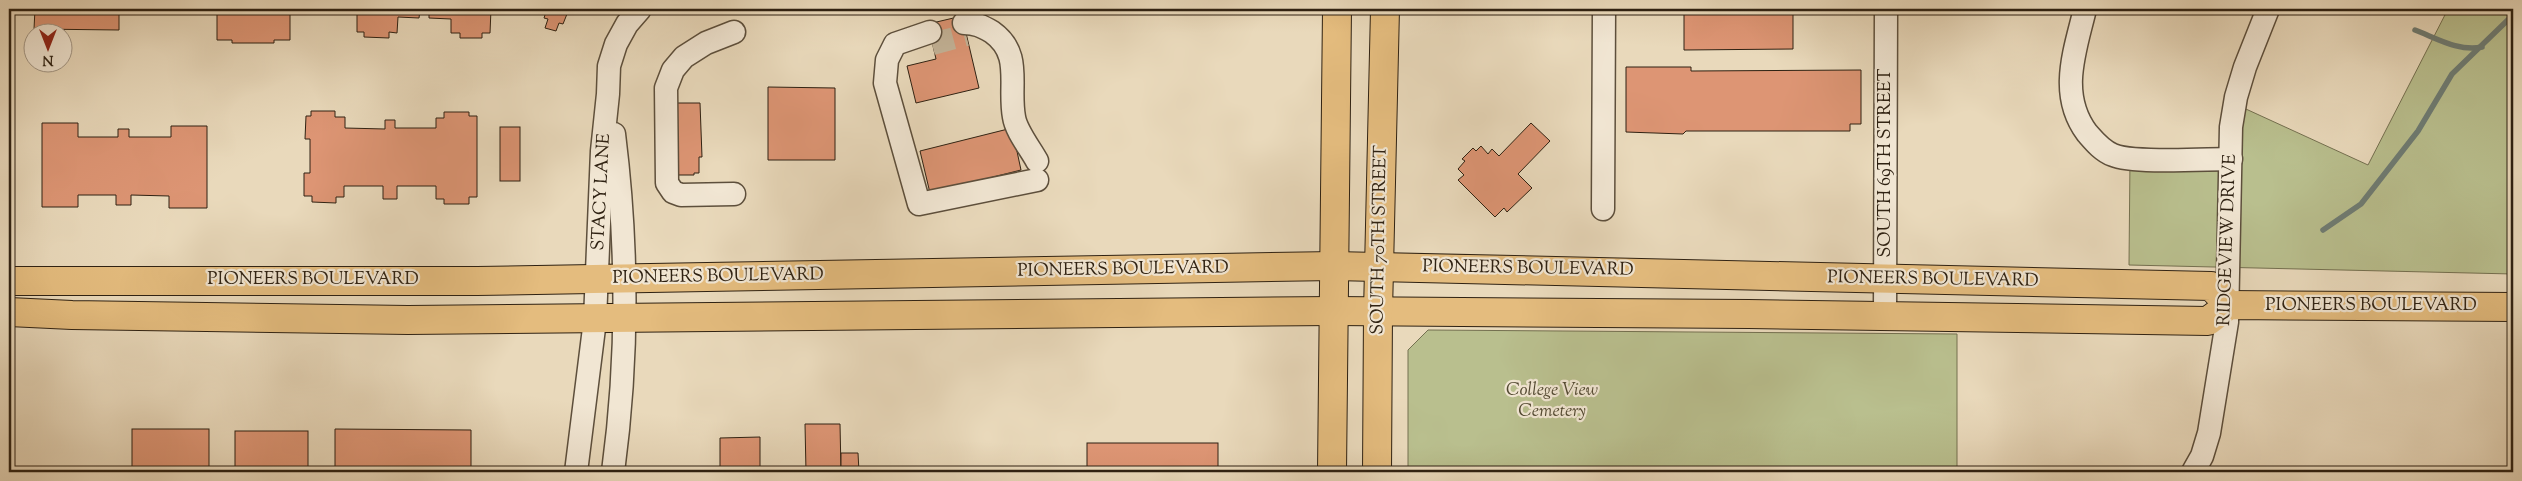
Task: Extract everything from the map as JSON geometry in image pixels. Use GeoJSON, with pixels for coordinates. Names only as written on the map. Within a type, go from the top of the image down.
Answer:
{"type":"FeatureCollection","features":[{"type":"Feature","properties":{"kind":"main road"},"geometry":{"type":"LineString","coordinates":[[1332,472],[1337,9]]}},
{"type":"Feature","properties":{"kind":"main road","name":"SOUTH 70TH STREET"},"geometry":{"type":"LineString","coordinates":[[1377,472],[1378,312],[1385,9]]}},
{"type":"Feature","properties":{"kind":"main road","name":"PIONEERS BOULEVARD"},"geometry":{"type":"LineString","coordinates":[[9,281],[611,279],[1334,266],[1601,270],[1886,279],[2211,286],[2229,305]]}},
{"type":"Feature","properties":{"kind":"main road","name":"PIONEERS BOULEVARD"},"geometry":{"type":"LineString","coordinates":[[9,312],[72,315],[399,320],[623,320],[1334,311],[2208,321],[2229,305],[2513,307]]}},
{"type":"Feature","properties":{"kind":"street","name":"STACY LANE"},"geometry":{"type":"LineString","coordinates":[[576,472],[595,320],[611,279],[617,159],[608,94],[609,66],[616,44],[627,24],[640,9]]}},
{"type":"Feature","properties":{"kind":"street"},"geometry":{"type":"LineString","coordinates":[[1603,209],[1604,9]]}},
{"type":"Feature","properties":{"kind":"street","name":"SOUTH 69TH STREET"},"geometry":{"type":"LineString","coordinates":[[1885,316],[1886,9]]}},
{"type":"Feature","properties":{"kind":"street"},"geometry":{"type":"LineString","coordinates":[[2086,9],[2070,84],[2071,103],[2082,126],[2096,144],[2113,155],[2130,159],[2231,159]]}},
{"type":"Feature","properties":{"kind":"street","name":"RIDGEVIEW DRIVE"},"geometry":{"type":"LineString","coordinates":[[2192,472],[2202,456],[2209,433],[2229,305],[2232,128],[2236,97],[2245,67],[2268,9]]}},
{"type":"Feature","properties":{"kind":"street"},"geometry":{"type":"LineString","coordinates":[[931,38],[888,60],[885,83],[919,204],[1037,170],[1014,118],[1011,53],[1002,39],[989,30],[975,23],[965,29]]}},
{"type":"Feature","properties":{"kind":"street"},"geometry":{"type":"LineString","coordinates":[[734,32],[706,42],[684,56],[673,70],[666,88],[667,183],[673,192],[681,196],[734,194]]}},
{"type":"Feature","properties":{"kind":"street","name":"STACY LANE"},"geometry":{"type":"LineString","coordinates":[[611,279],[623,320],[612,472]]}},
{"type":"Feature","properties":{"kind":"green space"},"geometry":{"type":"Polygon","coordinates":[[[2448,9],[2513,9],[2513,274],[2129,265],[2130,159],[2231,159],[2235,104],[2368,165],[2448,9]]]}},
{"type":"Feature","properties":{"kind":"green space","name":"College View Cemetery"},"geometry":{"type":"Polygon","coordinates":[[[1428,330],[1957,334],[1957,472],[1408,472],[1408,350],[1428,330]]]}},
{"type":"Feature","properties":{"kind":"building"},"geometry":{"type":"Polygon","coordinates":[[[35,9],[119,9],[119,30],[72,29],[72,22],[34,22],[35,9]]]}},
{"type":"Feature","properties":{"kind":"building"},"geometry":{"type":"Polygon","coordinates":[[[217,9],[290,9],[290,40],[274,40],[274,43],[232,43],[232,40],[217,40],[217,9]]]}},
{"type":"Feature","properties":{"kind":"building"},"geometry":{"type":"Polygon","coordinates":[[[357,9],[491,9],[490,33],[482,33],[482,38],[460,38],[460,33],[451,33],[451,19],[429,18],[429,10],[420,10],[419,18],[398,17],[397,33],[389,32],[389,38],[364,37],[364,32],[357,32],[357,9]]]}},
{"type":"Feature","properties":{"kind":"building"},"geometry":{"type":"Polygon","coordinates":[[[547,9],[569,9],[563,24],[559,23],[556,31],[545,28],[548,19],[544,18],[547,9]]]}},
{"type":"Feature","properties":{"kind":"building"},"geometry":{"type":"Polygon","coordinates":[[[1684,9],[1793,9],[1793,49],[1684,50],[1684,9]]]}},
{"type":"Feature","properties":{"kind":"building"},"geometry":{"type":"Polygon","coordinates":[[[962,16],[979,88],[916,103],[907,66],[936,59],[928,24],[962,16]]]}},
{"type":"Feature","properties":{"kind":"building"},"geometry":{"type":"Polygon","coordinates":[[[1626,67],[1691,67],[1691,71],[1861,70],[1861,124],[1850,124],[1850,131],[1686,131],[1683,134],[1626,132],[1626,67]]]}},
{"type":"Feature","properties":{"kind":"building"},"geometry":{"type":"Polygon","coordinates":[[[768,87],[835,88],[835,160],[768,160],[768,87]]]}},
{"type":"Feature","properties":{"kind":"building"},"geometry":{"type":"Polygon","coordinates":[[[671,103],[700,103],[702,157],[699,157],[699,173],[694,173],[694,175],[677,175],[671,103]]]}},
{"type":"Feature","properties":{"kind":"building"},"geometry":{"type":"Polygon","coordinates":[[[311,111],[335,111],[335,117],[345,117],[345,128],[385,129],[385,120],[395,120],[395,128],[436,128],[436,118],[444,118],[444,112],[469,112],[469,116],[477,116],[477,197],[469,197],[469,204],[444,204],[444,199],[436,199],[436,186],[397,186],[397,199],[383,199],[383,186],[344,186],[344,197],[336,197],[336,203],[312,202],[312,196],[304,196],[304,173],[310,173],[310,139],[305,139],[306,116],[311,116],[311,111]]]}},
{"type":"Feature","properties":{"kind":"building"},"geometry":{"type":"Polygon","coordinates":[[[42,123],[78,123],[78,137],[118,137],[118,129],[129,129],[129,137],[171,137],[171,126],[207,126],[207,208],[169,208],[169,196],[131,195],[131,205],[116,205],[116,195],[78,195],[78,207],[42,207],[42,123]]]}},
{"type":"Feature","properties":{"kind":"building"},"geometry":{"type":"Polygon","coordinates":[[[1531,123],[1550,141],[1518,174],[1532,188],[1507,212],[1504,208],[1495,217],[1458,180],[1464,175],[1458,169],[1465,161],[1462,159],[1473,148],[1476,151],[1481,146],[1488,154],[1492,149],[1499,156],[1531,123]]]}},
{"type":"Feature","properties":{"kind":"building"},"geometry":{"type":"Polygon","coordinates":[[[500,127],[520,127],[520,181],[500,181],[500,127]]]}},
{"type":"Feature","properties":{"kind":"building"},"geometry":{"type":"Polygon","coordinates":[[[1012,128],[1021,170],[930,193],[920,151],[1012,128]]]}},
{"type":"Feature","properties":{"kind":"building"},"geometry":{"type":"Polygon","coordinates":[[[805,424],[840,424],[841,472],[806,472],[805,424]]]}},
{"type":"Feature","properties":{"kind":"building"},"geometry":{"type":"Polygon","coordinates":[[[132,429],[209,429],[209,472],[132,472],[132,429]]]}},
{"type":"Feature","properties":{"kind":"building"},"geometry":{"type":"Polygon","coordinates":[[[335,429],[471,430],[471,472],[335,472],[335,429]]]}},
{"type":"Feature","properties":{"kind":"building"},"geometry":{"type":"Polygon","coordinates":[[[235,431],[308,431],[308,472],[235,472],[235,431]]]}},
{"type":"Feature","properties":{"kind":"building"},"geometry":{"type":"Polygon","coordinates":[[[760,437],[760,472],[720,472],[720,438],[760,437]]]}},
{"type":"Feature","properties":{"kind":"building"},"geometry":{"type":"Polygon","coordinates":[[[1087,443],[1218,443],[1218,472],[1087,472],[1087,443]]]}},
{"type":"Feature","properties":{"kind":"building"},"geometry":{"type":"Polygon","coordinates":[[[841,453],[858,453],[859,472],[841,472],[841,453]]]}},
{"type":"Feature","properties":{"kind":"waterway"},"geometry":{"type":"LineString","coordinates":[[2323,230],[2361,204],[2418,131],[2452,74],[2513,15]]}},
{"type":"Feature","properties":{"kind":"waterway"},"geometry":{"type":"LineString","coordinates":[[2415,30],[2456,46],[2465,48],[2482,47]]}},
{"type":"Feature","properties":{"kind":"tunnel"},"geometry":{"type":"LineString","coordinates":[[932,44],[966,35]]}}]}
